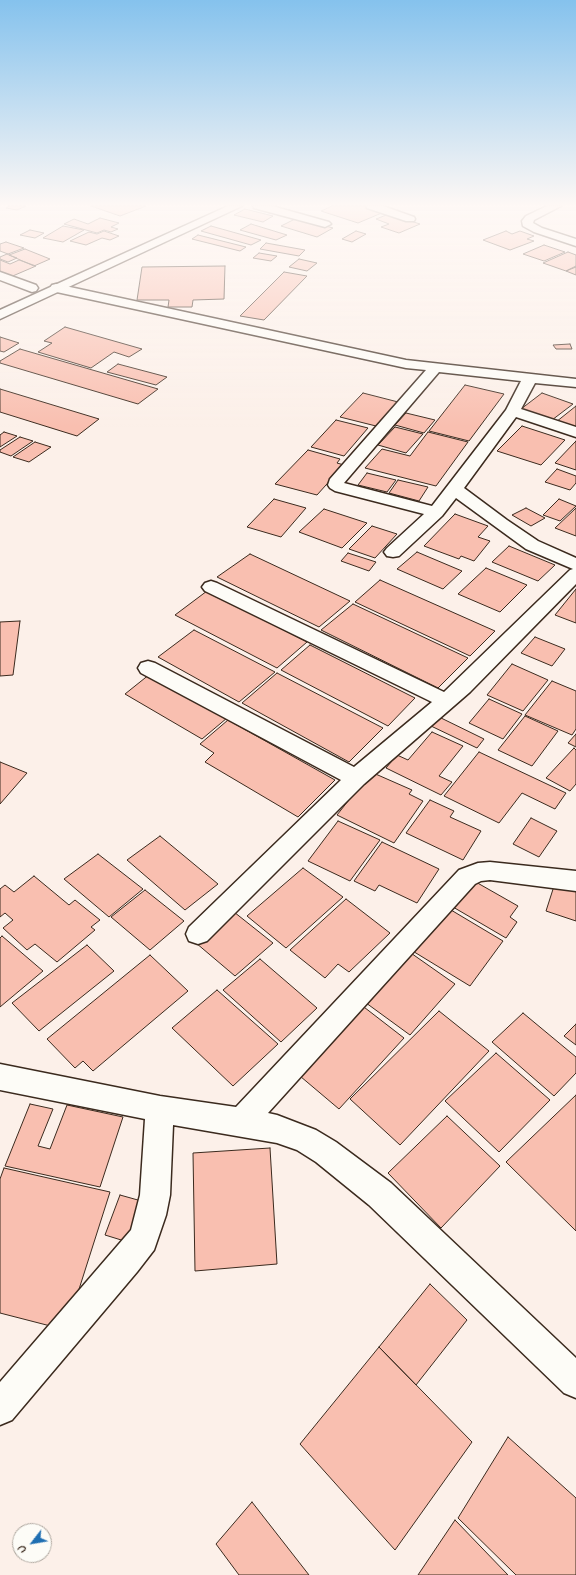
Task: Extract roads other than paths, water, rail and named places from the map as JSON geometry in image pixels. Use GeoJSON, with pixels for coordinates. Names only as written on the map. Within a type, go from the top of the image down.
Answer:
{"type":"FeatureCollection","features":[{"type":"Feature","properties":{"kind":"main road"},"geometry":{"type":"LineString","coordinates":[[9,280],[32,288]]}},
{"type":"Feature","properties":{"kind":"main road"},"geometry":{"type":"LineString","coordinates":[[0,303],[51,280]]}},
{"type":"Feature","properties":{"kind":"main road"},"geometry":{"type":"LineString","coordinates":[[0,315],[76,280]]}},
{"type":"Feature","properties":{"kind":"main road"},"geometry":{"type":"LineString","coordinates":[[56,288],[406,364],[576,383]]}},
{"type":"Feature","properties":{"kind":"main road"},"geometry":{"type":"LineString","coordinates":[[436,367],[336,482],[336,485],[341,488],[436,512]]}},
{"type":"Feature","properties":{"kind":"main road"},"geometry":{"type":"LineString","coordinates":[[392,552],[436,512],[455,489],[513,411],[530,378]]}},
{"type":"Feature","properties":{"kind":"main road"},"geometry":{"type":"LineString","coordinates":[[513,411],[576,432]]}},
{"type":"Feature","properties":{"kind":"main road"},"geometry":{"type":"LineString","coordinates":[[455,489],[501,524],[532,545],[576,565]]}},
{"type":"Feature","properties":{"kind":"main road"},"geometry":{"type":"LineString","coordinates":[[198,934],[356,778],[463,687],[498,653],[514,634],[576,574]]}},
{"type":"Feature","properties":{"kind":"main road"},"geometry":{"type":"LineString","coordinates":[[211,587],[446,700]]}},
{"type":"Feature","properties":{"kind":"main road"},"geometry":{"type":"LineString","coordinates":[[148,668],[356,778]]}},
{"type":"Feature","properties":{"kind":"main road"},"geometry":{"type":"LineString","coordinates":[[242,1122],[467,876],[478,872],[490,871],[576,881]]}},
{"type":"Feature","properties":{"kind":"main road"},"geometry":{"type":"LineString","coordinates":[[0,1077],[160,1109],[277,1129],[306,1140],[326,1152],[380,1194],[576,1380]]}},
{"type":"Feature","properties":{"kind":"main road"},"geometry":{"type":"LineString","coordinates":[[0,1408],[126,1261],[142,1239],[151,1215],[155,1195],[160,1109]]}}]}
